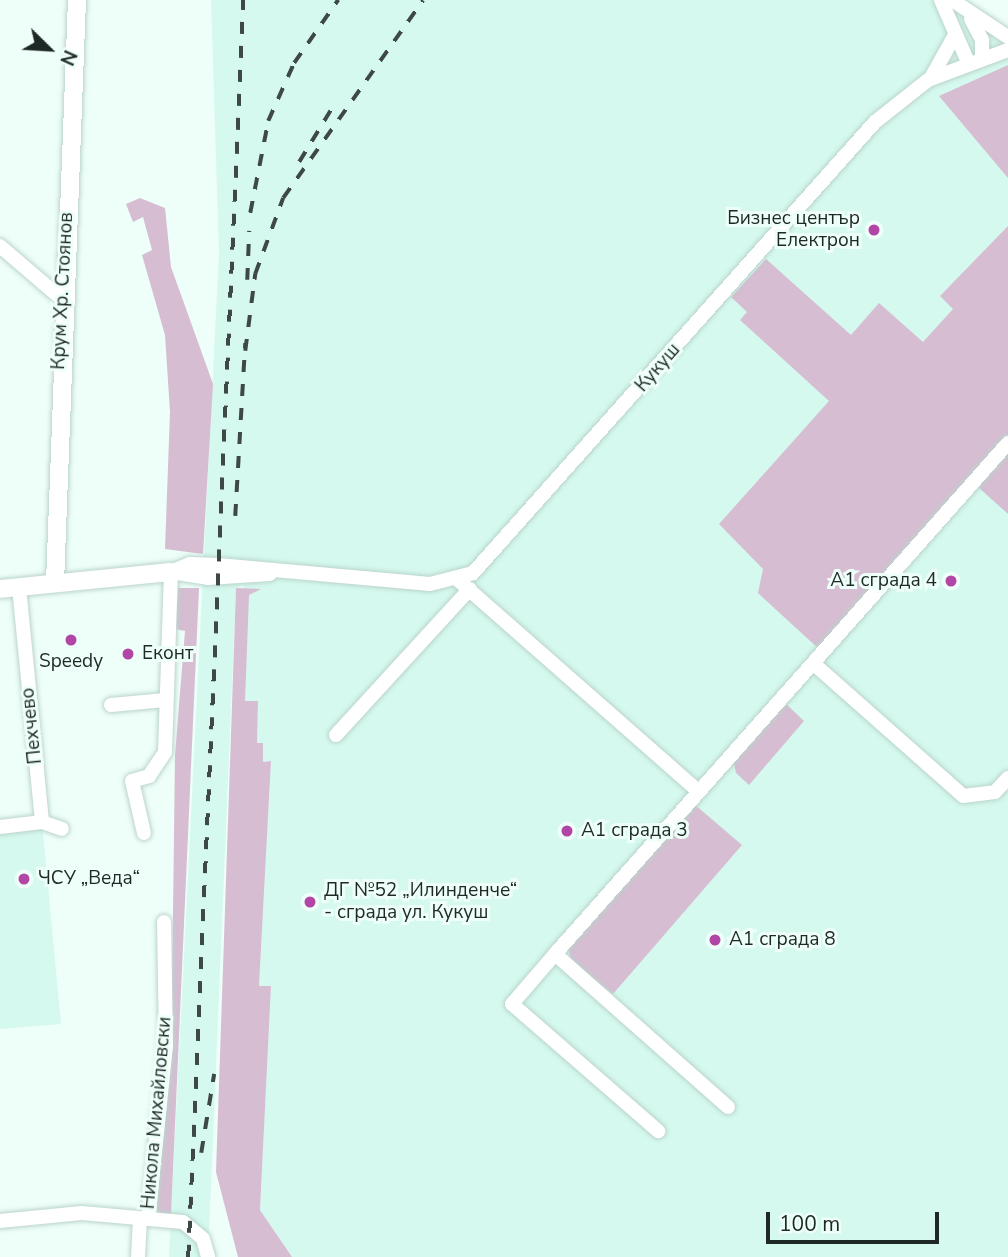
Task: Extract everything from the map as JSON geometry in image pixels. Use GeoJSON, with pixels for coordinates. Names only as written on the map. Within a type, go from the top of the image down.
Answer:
{"type":"FeatureCollection","features":[{"type":"Feature","properties":{"kind":"street","name":"Крум Хр. Стоянов"},"geometry":{"type":"LineString","coordinates":[[55,583],[63,300],[77,0]]}},
{"type":"Feature","properties":{"kind":"street"},"geometry":{"type":"LineString","coordinates":[[941,0],[968,62]]}},
{"type":"Feature","properties":{"kind":"street"},"geometry":{"type":"LineString","coordinates":[[952,0],[1008,37]]}},
{"type":"Feature","properties":{"kind":"street"},"geometry":{"type":"LineString","coordinates":[[967,12],[982,40],[982,57]]}},
{"type":"Feature","properties":{"kind":"street"},"geometry":{"type":"LineString","coordinates":[[928,80],[955,35]]}},
{"type":"Feature","properties":{"kind":"street","name":"Кукуш"},"geometry":{"type":"LineString","coordinates":[[336,735],[464,585],[853,144],[928,80],[968,62],[1008,50]]}},
{"type":"Feature","properties":{"kind":"street"},"geometry":{"type":"LineString","coordinates":[[0,246],[63,300]]}},
{"type":"Feature","properties":{"kind":"street"},"geometry":{"type":"LineString","coordinates":[[658,1131],[512,1004],[1008,443]]}},
{"type":"Feature","properties":{"kind":"street"},"geometry":{"type":"LineString","coordinates":[[0,589],[171,572],[190,564],[270,574],[464,585],[698,791]]}},
{"type":"Feature","properties":{"kind":"street"},"geometry":{"type":"LineString","coordinates":[[144,833],[132,781],[149,776],[165,752],[171,572]]}},
{"type":"Feature","properties":{"kind":"street","name":"Пехчево"},"geometry":{"type":"LineString","coordinates":[[19,587],[42,822]]}},
{"type":"Feature","properties":{"kind":"street"},"geometry":{"type":"LineString","coordinates":[[814,664],[963,796],[995,792],[1008,778]]}},
{"type":"Feature","properties":{"kind":"street"},"geometry":{"type":"LineString","coordinates":[[111,705],[165,700]]}},
{"type":"Feature","properties":{"kind":"street"},"geometry":{"type":"LineString","coordinates":[[0,827],[42,822],[62,829]]}},
{"type":"Feature","properties":{"kind":"street","name":"Никола Михайловски"},"geometry":{"type":"LineString","coordinates":[[138,1257],[166,1046],[164,922]]}},
{"type":"Feature","properties":{"kind":"street"},"geometry":{"type":"LineString","coordinates":[[555,954],[728,1107]]}},
{"type":"Feature","properties":{"kind":"street"},"geometry":{"type":"LineString","coordinates":[[0,1221],[82,1213],[190,1224],[208,1257]]}},
{"type":"Feature","properties":{"kind":"shaded area"},"geometry":{"type":"Polygon","coordinates":[[[211,0],[952,0],[1008,38],[1008,1257],[292,1257],[260,1210],[271,986],[259,986],[271,761],[263,762],[257,743],[258,701],[244,701],[244,585],[236,588],[208,1257],[169,1257],[219,253],[211,0]]]}},
{"type":"Feature","properties":{"kind":"shaded area"},"geometry":{"type":"Polygon","coordinates":[[[1008,65],[1008,178],[939,96],[1008,65]]]}},
{"type":"Feature","properties":{"kind":"shaded area"},"geometry":{"type":"Polygon","coordinates":[[[140,198],[165,208],[171,267],[213,384],[203,554],[165,549],[170,412],[165,335],[142,255],[152,250],[143,217],[133,222],[126,204],[140,198]]]}},
{"type":"Feature","properties":{"kind":"shaded area"},"geometry":{"type":"Polygon","coordinates":[[[1008,226],[1008,514],[978,487],[820,650],[758,593],[763,569],[719,524],[829,401],[740,320],[747,312],[731,297],[766,259],[851,335],[879,303],[923,342],[953,309],[940,296],[1008,226]]]}},
{"type":"Feature","properties":{"kind":"shaded area"},"geometry":{"type":"Polygon","coordinates":[[[178,588],[199,588],[171,1215],[162,1216],[153,1206],[172,994],[175,755],[185,631],[175,629],[178,588]]]}},
{"type":"Feature","properties":{"kind":"shaded area"},"geometry":{"type":"Polygon","coordinates":[[[236,588],[261,589],[249,595],[245,701],[258,701],[257,743],[263,743],[263,762],[271,761],[259,986],[271,986],[260,1210],[292,1257],[238,1257],[216,1172],[236,588]]]}},
{"type":"Feature","properties":{"kind":"shaded area"},"geometry":{"type":"Polygon","coordinates":[[[784,702],[804,721],[749,785],[736,773],[733,760],[784,702]]]}},
{"type":"Feature","properties":{"kind":"shaded area"},"geometry":{"type":"Polygon","coordinates":[[[694,804],[742,845],[613,994],[571,962],[568,946],[694,804]]]}},
{"type":"Feature","properties":{"kind":"shaded area"},"geometry":{"type":"Polygon","coordinates":[[[42,822],[61,1024],[0,1029],[0,827],[42,822]]]}},
{"type":"Feature","properties":{"kind":"railway"},"geometry":{"type":"LineString","coordinates":[[188,1257],[243,0]]}},
{"type":"Feature","properties":{"kind":"railway"},"geometry":{"type":"LineString","coordinates":[[250,213],[268,121],[294,63],[338,0]]}},
{"type":"Feature","properties":{"kind":"railway"},"geometry":{"type":"LineString","coordinates":[[245,351],[255,274],[283,198],[423,0]]}},
{"type":"Feature","properties":{"kind":"railway"},"geometry":{"type":"LineString","coordinates":[[299,162],[335,103]]}},
{"type":"Feature","properties":{"kind":"railway"},"geometry":{"type":"LineString","coordinates":[[247,280],[249,231]]}},
{"type":"Feature","properties":{"kind":"railway"},"geometry":{"type":"LineString","coordinates":[[235,516],[245,343]]}},
{"type":"Feature","properties":{"kind":"railway"},"geometry":{"type":"LineString","coordinates":[[201,1153],[214,1074]]}},
{"type":"Feature","properties":{"kind":"place","name":"Бизнес център Електрон"},"geometry":{"type":"Point","coordinates":[874,230]}},
{"type":"Feature","properties":{"kind":"place","name":"А1 сграда 4"},"geometry":{"type":"Point","coordinates":[951,581]}},
{"type":"Feature","properties":{"kind":"place","name":"Speedy"},"geometry":{"type":"Point","coordinates":[71,640]}},
{"type":"Feature","properties":{"kind":"place","name":"Еконт"},"geometry":{"type":"Point","coordinates":[128,654]}},
{"type":"Feature","properties":{"kind":"place","name":"А1 сграда 3"},"geometry":{"type":"Point","coordinates":[567,831]}},
{"type":"Feature","properties":{"kind":"place","name":"ЧСУ „Веда“"},"geometry":{"type":"Point","coordinates":[24,879]}},
{"type":"Feature","properties":{"kind":"place","name":"ДГ №52 „Илинденче“ - сграда ул. Кукуш"},"geometry":{"type":"Point","coordinates":[310,902]}},
{"type":"Feature","properties":{"kind":"place","name":"А1 сграда 8"},"geometry":{"type":"Point","coordinates":[715,940]}}]}
